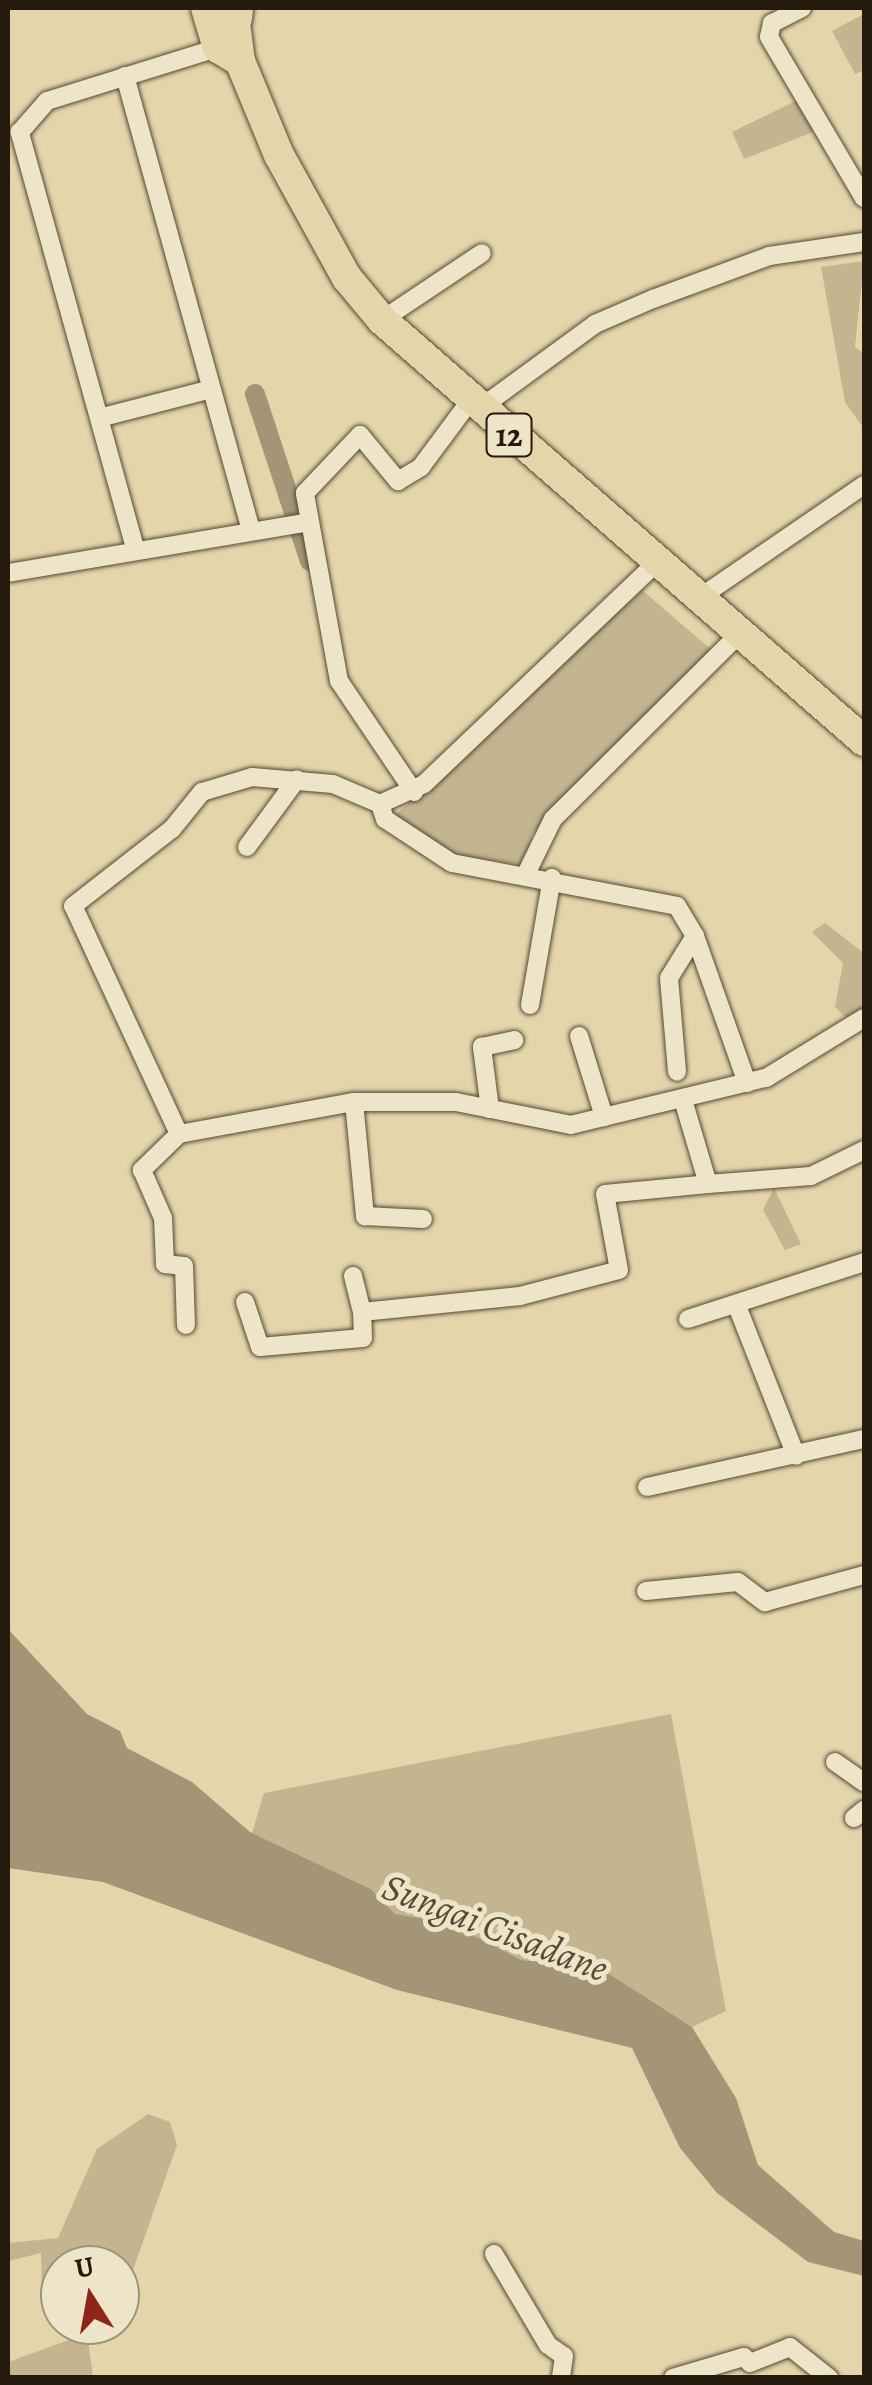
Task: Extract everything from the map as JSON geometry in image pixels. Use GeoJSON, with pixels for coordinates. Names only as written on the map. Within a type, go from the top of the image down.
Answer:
{"type":"FeatureCollection","features":[{"type":"Feature","properties":{"kind":"main road","name":"12"},"geometry":{"type":"LineString","coordinates":[[230,27],[278,154],[347,278],[382,320],[474,405],[864,741]]}},
{"type":"Feature","properties":{"kind":"street"},"geometry":{"type":"LineString","coordinates":[[802,8],[772,23],[769,37],[864,198]]}},
{"type":"Feature","properties":{"kind":"street"},"geometry":{"type":"LineString","coordinates":[[135,548],[103,418],[20,132],[47,100],[125,76],[230,27]]}},
{"type":"Feature","properties":{"kind":"street"},"geometry":{"type":"LineString","coordinates":[[125,76],[251,529]]}},
{"type":"Feature","properties":{"kind":"street"},"geometry":{"type":"LineString","coordinates":[[414,792],[340,681],[319,554],[300,523],[305,492],[356,437],[394,483],[422,467],[474,405],[595,324],[769,256],[864,242]]}},
{"type":"Feature","properties":{"kind":"street"},"geometry":{"type":"LineString","coordinates":[[382,320],[482,253]]}},
{"type":"Feature","properties":{"kind":"street"},"geometry":{"type":"LineString","coordinates":[[103,418],[211,390]]}},
{"type":"Feature","properties":{"kind":"street"},"geometry":{"type":"LineString","coordinates":[[699,598],[864,485]]}},
{"type":"Feature","properties":{"kind":"street"},"geometry":{"type":"LineString","coordinates":[[8,573],[135,548],[300,523]]}},
{"type":"Feature","properties":{"kind":"street"},"geometry":{"type":"LineString","coordinates":[[179,1134],[74,906],[172,829],[202,792],[252,777],[296,779],[380,804],[414,792],[657,562]]}},
{"type":"Feature","properties":{"kind":"street"},"geometry":{"type":"LineString","coordinates":[[527,872],[553,819],[740,633]]}},
{"type":"Feature","properties":{"kind":"street"},"geometry":{"type":"LineString","coordinates":[[248,846],[296,779]]}},
{"type":"Feature","properties":{"kind":"street"},"geometry":{"type":"LineString","coordinates":[[380,804],[385,819],[452,864],[527,872],[677,906],[695,936],[747,1083]]}},
{"type":"Feature","properties":{"kind":"street"},"geometry":{"type":"LineString","coordinates":[[530,1005],[552,878]]}},
{"type":"Feature","properties":{"kind":"street"},"geometry":{"type":"LineString","coordinates":[[677,1072],[669,978],[695,936]]}},
{"type":"Feature","properties":{"kind":"street"},"geometry":{"type":"LineString","coordinates":[[186,1325],[184,1266],[165,1264],[163,1218],[142,1170],[179,1134],[354,1102],[490,1109],[560,1126],[684,1103],[747,1083],[864,1018]]}},
{"type":"Feature","properties":{"kind":"street"},"geometry":{"type":"LineString","coordinates":[[579,1036],[604,1117]]}},
{"type":"Feature","properties":{"kind":"street"},"geometry":{"type":"LineString","coordinates":[[490,1109],[482,1047],[514,1040]]}},
{"type":"Feature","properties":{"kind":"street"},"geometry":{"type":"LineString","coordinates":[[354,1102],[365,1216],[423,1219]]}},
{"type":"Feature","properties":{"kind":"street"},"geometry":{"type":"LineString","coordinates":[[684,1103],[708,1184]]}},
{"type":"Feature","properties":{"kind":"street"},"geometry":{"type":"LineString","coordinates":[[362,1312],[520,1296],[619,1270],[605,1194],[811,1176],[864,1150]]}},
{"type":"Feature","properties":{"kind":"street"},"geometry":{"type":"LineString","coordinates":[[688,1320],[864,1262]]}},
{"type":"Feature","properties":{"kind":"street"},"geometry":{"type":"LineString","coordinates":[[245,1302],[260,1347],[363,1338],[362,1312],[353,1276]]}},
{"type":"Feature","properties":{"kind":"street"},"geometry":{"type":"LineString","coordinates":[[737,1306],[796,1456]]}},
{"type":"Feature","properties":{"kind":"street"},"geometry":{"type":"LineString","coordinates":[[647,1487],[864,1439]]}},
{"type":"Feature","properties":{"kind":"street"},"geometry":{"type":"LineString","coordinates":[[646,1591],[738,1582],[765,1602],[864,1575]]}},
{"type":"Feature","properties":{"kind":"street"},"geometry":{"type":"LineString","coordinates":[[835,1762],[864,1782]]}},
{"type":"Feature","properties":{"kind":"street"},"geometry":{"type":"LineString","coordinates":[[494,2254],[548,2345],[564,2356],[561,2378]]}},
{"type":"Feature","properties":{"kind":"street"},"geometry":{"type":"LineString","coordinates":[[673,2378],[744,2357],[752,2370],[790,2347],[829,2378]]}},
{"type":"Feature","properties":{"kind":"shaded area"},"geometry":{"type":"Polygon","coordinates":[[[864,14],[864,70],[855,74],[832,31],[864,14]]]}},
{"type":"Feature","properties":{"kind":"shaded area"},"geometry":{"type":"Polygon","coordinates":[[[810,94],[828,126],[744,159],[732,132],[810,94]]]}},
{"type":"Feature","properties":{"kind":"shaded area"},"geometry":{"type":"Polygon","coordinates":[[[864,261],[855,347],[864,354],[864,429],[845,402],[821,267],[864,261]]]}},
{"type":"Feature","properties":{"kind":"shaded area"},"geometry":{"type":"Polygon","coordinates":[[[642,590],[714,652],[532,834],[524,865],[444,854],[392,818],[642,590]]]}},
{"type":"Feature","properties":{"kind":"shaded area"},"geometry":{"type":"Polygon","coordinates":[[[825,923],[864,953],[862,1013],[845,1017],[835,1007],[843,963],[812,932],[825,923]]]}},
{"type":"Feature","properties":{"kind":"shaded area"},"geometry":{"type":"Polygon","coordinates":[[[774,1188],[801,1244],[785,1250],[763,1210],[774,1188]]]}},
{"type":"Feature","properties":{"kind":"shaded area"},"geometry":{"type":"Polygon","coordinates":[[[8,1629],[87,1714],[120,1731],[127,1748],[192,1782],[250,1832],[371,1889],[395,1914],[449,1923],[521,1960],[597,1966],[692,2027],[736,2098],[758,2165],[834,2232],[864,2241],[864,2276],[808,2262],[717,2193],[680,2148],[632,2048],[397,1990],[103,1882],[8,1868],[8,1629]]]}},
{"type":"Feature","properties":{"kind":"shaded area"},"geometry":{"type":"Polygon","coordinates":[[[671,1714],[726,2011],[692,2027],[597,1966],[521,1960],[449,1924],[395,1914],[371,1889],[252,1833],[264,1793],[671,1714]]]}},
{"type":"Feature","properties":{"kind":"shaded area"},"geometry":{"type":"Polygon","coordinates":[[[148,2114],[170,2122],[177,2145],[140,2250],[140,2245],[40,2245],[40,2253],[8,2261],[8,2243],[58,2238],[97,2149],[148,2114]]]}},
{"type":"Feature","properties":{"kind":"shaded area"},"geometry":{"type":"Polygon","coordinates":[[[55,2345],[89,2345],[93,2377],[8,2377],[8,2362],[55,2345]]]}},
{"type":"Feature","properties":{"kind":"waterway"},"geometry":{"type":"LineString","coordinates":[[255,394],[310,561]]}},
{"type":"Feature","properties":{"kind":"water label","name":"Sungai Cisadane"},"geometry":{"type":"Point","coordinates":[495,1928]}}]}
